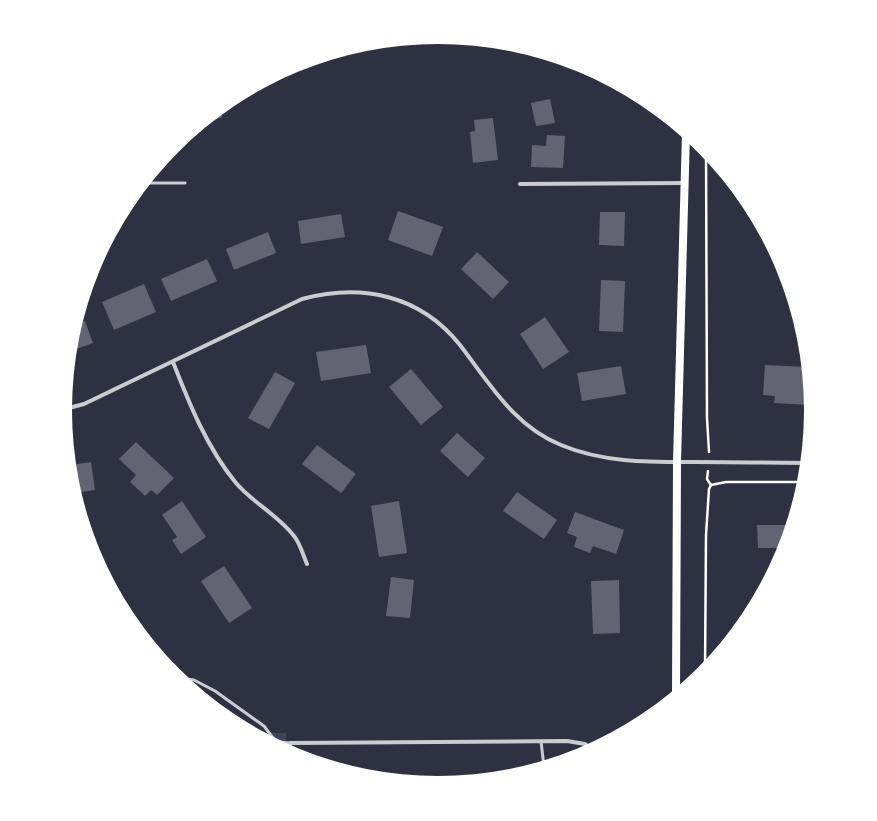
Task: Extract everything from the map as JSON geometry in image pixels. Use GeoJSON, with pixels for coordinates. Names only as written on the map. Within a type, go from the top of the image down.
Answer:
{"type":"FeatureCollection","features":[{"type":"Feature","properties":{"kind":"main road"},"geometry":{"type":"LineString","coordinates":[[676,689],[677,462],[686,140]]}},
{"type":"Feature","properties":{"kind":"street"},"geometry":{"type":"LineString","coordinates":[[520,184],[685,183]]}},
{"type":"Feature","properties":{"kind":"street"},"geometry":{"type":"LineString","coordinates":[[72,407],[84,404],[302,299],[339,292],[374,293],[410,305],[439,324],[459,344],[503,403],[522,421],[547,438],[576,451],[593,456],[631,461],[801,463]]}},
{"type":"Feature","properties":{"kind":"street"},"geometry":{"type":"LineString","coordinates":[[173,362],[188,400],[215,453],[226,471],[248,495],[279,520],[295,537],[307,564]]}},
{"type":"Feature","properties":{"kind":"street"},"geometry":{"type":"LineString","coordinates":[[290,743],[567,741],[587,745]]}},
{"type":"Feature","properties":{"kind":"lane"},"geometry":{"type":"LineString","coordinates":[[151,183],[185,183]]}},
{"type":"Feature","properties":{"kind":"lane"},"geometry":{"type":"LineString","coordinates":[[190,679],[194,680],[215,691],[264,726],[272,737]]}},
{"type":"Feature","properties":{"kind":"lane"},"geometry":{"type":"LineString","coordinates":[[541,741],[543,762]]}},
{"type":"Feature","properties":{"kind":"lane"},"geometry":{"type":"LineString","coordinates":[[284,743],[290,743]]}},
{"type":"Feature","properties":{"kind":"path"},"geometry":{"type":"LineString","coordinates":[[706,160],[706,411],[709,452]]}},
{"type":"Feature","properties":{"kind":"path"},"geometry":{"type":"LineString","coordinates":[[707,479],[711,485]]}},
{"type":"Feature","properties":{"kind":"path"},"geometry":{"type":"LineString","coordinates":[[711,485],[726,482],[798,482]]}},
{"type":"Feature","properties":{"kind":"path"},"geometry":{"type":"LineString","coordinates":[[705,662],[706,535],[708,495],[711,485]]}},
{"type":"Feature","properties":{"kind":"shaded area"},"geometry":{"type":"Polygon","coordinates":[[[265,733],[286,733],[286,744],[265,733]]]}},
{"type":"Feature","properties":{"kind":"building"},"geometry":{"type":"Polygon","coordinates":[[[550,99],[555,123],[536,126],[531,103],[550,99]]]}},
{"type":"Feature","properties":{"kind":"building"},"geometry":{"type":"Polygon","coordinates":[[[493,118],[498,160],[473,163],[470,132],[475,131],[474,120],[493,118]]]}},
{"type":"Feature","properties":{"kind":"building"},"geometry":{"type":"Polygon","coordinates":[[[547,135],[565,136],[563,168],[531,167],[532,145],[546,146],[547,135]]]}},
{"type":"Feature","properties":{"kind":"building"},"geometry":{"type":"Polygon","coordinates":[[[398,211],[443,227],[432,256],[388,240],[398,211]]]}},
{"type":"Feature","properties":{"kind":"building"},"geometry":{"type":"Polygon","coordinates":[[[600,212],[625,212],[624,246],[599,245],[600,212]]]}},
{"type":"Feature","properties":{"kind":"building"},"geometry":{"type":"Polygon","coordinates":[[[341,214],[345,237],[301,244],[298,221],[341,214]]]}},
{"type":"Feature","properties":{"kind":"building"},"geometry":{"type":"Polygon","coordinates":[[[268,232],[276,253],[234,270],[226,249],[268,232]]]}},
{"type":"Feature","properties":{"kind":"building"},"geometry":{"type":"Polygon","coordinates":[[[477,252],[509,282],[493,299],[461,269],[477,252]]]}},
{"type":"Feature","properties":{"kind":"building"},"geometry":{"type":"Polygon","coordinates":[[[207,259],[217,281],[171,301],[161,279],[207,259]]]}},
{"type":"Feature","properties":{"kind":"building"},"geometry":{"type":"Polygon","coordinates":[[[601,280],[625,281],[623,332],[599,331],[601,280]]]}},
{"type":"Feature","properties":{"kind":"building"},"geometry":{"type":"Polygon","coordinates":[[[144,284],[156,312],[114,330],[102,302],[144,284]]]}},
{"type":"Feature","properties":{"kind":"building"},"geometry":{"type":"Polygon","coordinates":[[[545,317],[569,352],[543,369],[520,334],[545,317]]]}},
{"type":"Feature","properties":{"kind":"building"},"geometry":{"type":"Polygon","coordinates":[[[85,321],[93,343],[77,349],[79,339],[83,322],[85,321]]]}},
{"type":"Feature","properties":{"kind":"building"},"geometry":{"type":"Polygon","coordinates":[[[366,345],[371,373],[321,381],[316,352],[366,345]]]}},
{"type":"Feature","properties":{"kind":"building"},"geometry":{"type":"Polygon","coordinates":[[[765,365],[802,367],[805,405],[774,403],[775,396],[763,395],[765,365]]]}},
{"type":"Feature","properties":{"kind":"building"},"geometry":{"type":"Polygon","coordinates":[[[621,366],[626,394],[582,401],[577,373],[621,366]]]}},
{"type":"Feature","properties":{"kind":"building"},"geometry":{"type":"Polygon","coordinates":[[[411,369],[443,407],[421,425],[389,387],[411,369]]]}},
{"type":"Feature","properties":{"kind":"building"},"geometry":{"type":"Polygon","coordinates":[[[275,372],[295,383],[269,429],[248,418],[275,372]]]}},
{"type":"Feature","properties":{"kind":"building"},"geometry":{"type":"Polygon","coordinates":[[[457,433],[485,458],[468,477],[440,451],[457,433]]]}},
{"type":"Feature","properties":{"kind":"building"},"geometry":{"type":"Polygon","coordinates":[[[136,442],[174,478],[157,495],[151,490],[145,496],[130,482],[136,475],[119,459],[136,442]]]}},
{"type":"Feature","properties":{"kind":"building"},"geometry":{"type":"Polygon","coordinates":[[[317,445],[356,474],[341,493],[302,464],[317,445]]]}},
{"type":"Feature","properties":{"kind":"building"},"geometry":{"type":"Polygon","coordinates":[[[91,462],[95,490],[81,492],[76,464],[91,462]]]}},
{"type":"Feature","properties":{"kind":"building"},"geometry":{"type":"Polygon","coordinates":[[[517,492],[557,520],[544,539],[503,511],[517,492]]]}},
{"type":"Feature","properties":{"kind":"building"},"geometry":{"type":"Polygon","coordinates":[[[182,501],[206,537],[181,554],[172,540],[177,537],[162,515],[182,501]]]}},
{"type":"Feature","properties":{"kind":"building"},"geometry":{"type":"Polygon","coordinates":[[[399,501],[407,553],[379,557],[371,506],[399,501]]]}},
{"type":"Feature","properties":{"kind":"building"},"geometry":{"type":"Polygon","coordinates":[[[575,512],[624,530],[616,554],[593,546],[590,553],[574,547],[577,537],[567,533],[575,512]]]}},
{"type":"Feature","properties":{"kind":"building"},"geometry":{"type":"Polygon","coordinates":[[[757,525],[787,525],[778,548],[758,548],[757,525]]]}},
{"type":"Feature","properties":{"kind":"building"},"geometry":{"type":"Polygon","coordinates":[[[224,566],[252,608],[229,623],[201,581],[224,566]]]}},
{"type":"Feature","properties":{"kind":"building"},"geometry":{"type":"Polygon","coordinates":[[[391,577],[414,580],[410,618],[386,616],[391,577]]]}},
{"type":"Feature","properties":{"kind":"building"},"geometry":{"type":"Polygon","coordinates":[[[619,580],[620,633],[593,634],[591,581],[619,580]]]}}]}
